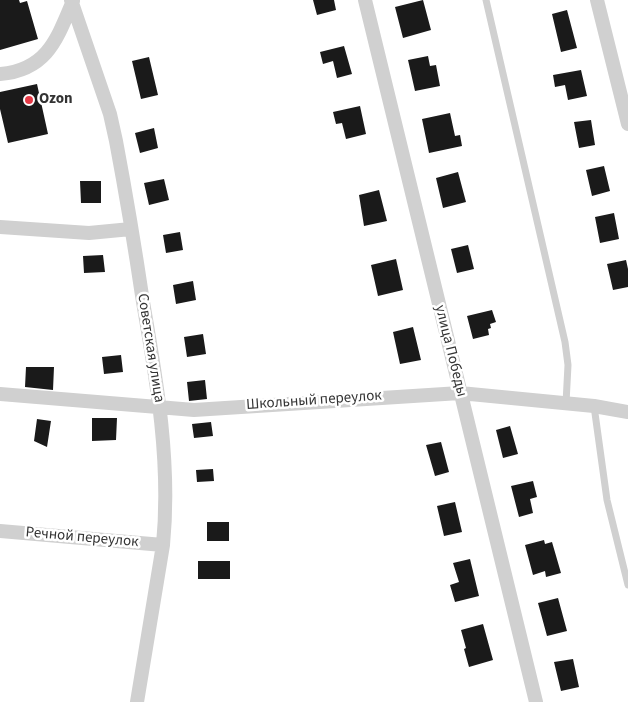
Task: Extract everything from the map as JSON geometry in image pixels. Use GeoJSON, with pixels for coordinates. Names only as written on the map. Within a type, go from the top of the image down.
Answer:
{"type":"FeatureCollection","features":[{"type":"Feature","properties":{"kind":"street","name":"улица Победы"},"geometry":{"type":"LineString","coordinates":[[366,0],[536,702]]}},
{"type":"Feature","properties":{"kind":"street"},"geometry":{"type":"LineString","coordinates":[[597,0],[628,124]]}},
{"type":"Feature","properties":{"kind":"street"},"geometry":{"type":"LineString","coordinates":[[0,74],[14,73],[25,69],[37,63],[45,55],[63,26],[73,1]]}},
{"type":"Feature","properties":{"kind":"street","name":"Советская улица"},"geometry":{"type":"LineString","coordinates":[[73,1],[110,114],[131,229],[163,437],[165,526],[137,702]]}},
{"type":"Feature","properties":{"kind":"street"},"geometry":{"type":"LineString","coordinates":[[0,228],[89,233],[131,229]]}},
{"type":"Feature","properties":{"kind":"street","name":"Школьный переулок"},"geometry":{"type":"LineString","coordinates":[[0,394],[194,410],[460,393],[594,406],[628,412]]}},
{"type":"Feature","properties":{"kind":"street","name":"Речной переулок"},"geometry":{"type":"LineString","coordinates":[[0,531],[163,545]]}},
{"type":"Feature","properties":{"kind":"lane"},"geometry":{"type":"LineString","coordinates":[[486,0],[565,342],[568,365],[566,403]]}},
{"type":"Feature","properties":{"kind":"lane"},"geometry":{"type":"LineString","coordinates":[[594,406],[607,500],[628,585]]}},
{"type":"Feature","properties":{"kind":"building"},"geometry":{"type":"Polygon","coordinates":[[[0,0],[19,0],[20,3],[27,1],[38,39],[0,50],[0,0]]]}},
{"type":"Feature","properties":{"kind":"building"},"geometry":{"type":"Polygon","coordinates":[[[313,0],[334,0],[336,10],[317,15],[313,0]]]}},
{"type":"Feature","properties":{"kind":"building"},"geometry":{"type":"Polygon","coordinates":[[[423,0],[431,30],[403,38],[395,7],[423,0]]]}},
{"type":"Feature","properties":{"kind":"building"},"geometry":{"type":"Polygon","coordinates":[[[567,10],[577,48],[561,52],[552,14],[567,10]]]}},
{"type":"Feature","properties":{"kind":"building"},"geometry":{"type":"Polygon","coordinates":[[[344,46],[352,74],[337,78],[333,61],[323,64],[320,52],[344,46]]]}},
{"type":"Feature","properties":{"kind":"building"},"geometry":{"type":"Polygon","coordinates":[[[428,56],[430,66],[436,65],[440,86],[415,91],[408,60],[428,56]]]}},
{"type":"Feature","properties":{"kind":"building"},"geometry":{"type":"Polygon","coordinates":[[[149,57],[158,95],[141,99],[132,61],[149,57]]]}},
{"type":"Feature","properties":{"kind":"building"},"geometry":{"type":"Polygon","coordinates":[[[581,70],[587,96],[568,100],[565,85],[555,87],[553,75],[581,70]]]}},
{"type":"Feature","properties":{"kind":"building"},"geometry":{"type":"Polygon","coordinates":[[[37,84],[48,134],[8,143],[0,109],[0,92],[37,84]]]}},
{"type":"Feature","properties":{"kind":"building"},"geometry":{"type":"Polygon","coordinates":[[[360,106],[366,134],[346,139],[342,123],[336,124],[333,112],[360,106]]]}},
{"type":"Feature","properties":{"kind":"building"},"geometry":{"type":"Polygon","coordinates":[[[450,113],[455,136],[460,135],[462,146],[429,153],[422,119],[450,113]]]}},
{"type":"Feature","properties":{"kind":"building"},"geometry":{"type":"Polygon","coordinates":[[[591,120],[595,145],[579,148],[574,122],[591,120]]]}},
{"type":"Feature","properties":{"kind":"building"},"geometry":{"type":"Polygon","coordinates":[[[154,128],[158,148],[140,153],[135,133],[154,128]]]}},
{"type":"Feature","properties":{"kind":"building"},"geometry":{"type":"Polygon","coordinates":[[[604,166],[610,191],[592,196],[586,170],[604,166]]]}},
{"type":"Feature","properties":{"kind":"building"},"geometry":{"type":"Polygon","coordinates":[[[458,172],[466,202],[443,208],[436,178],[458,172]]]}},
{"type":"Feature","properties":{"kind":"building"},"geometry":{"type":"Polygon","coordinates":[[[164,179],[169,200],[149,205],[144,183],[164,179]]]}},
{"type":"Feature","properties":{"kind":"building"},"geometry":{"type":"Polygon","coordinates":[[[80,181],[101,181],[101,203],[81,203],[80,181]]]}},
{"type":"Feature","properties":{"kind":"building"},"geometry":{"type":"Polygon","coordinates":[[[379,190],[387,221],[364,226],[359,195],[379,190]]]}},
{"type":"Feature","properties":{"kind":"building"},"geometry":{"type":"Polygon","coordinates":[[[614,213],[619,239],[600,243],[595,217],[614,213]]]}},
{"type":"Feature","properties":{"kind":"building"},"geometry":{"type":"Polygon","coordinates":[[[180,232],[183,250],[166,253],[163,235],[180,232]]]}},
{"type":"Feature","properties":{"kind":"building"},"geometry":{"type":"Polygon","coordinates":[[[468,245],[474,269],[457,273],[451,249],[468,245]]]}},
{"type":"Feature","properties":{"kind":"building"},"geometry":{"type":"Polygon","coordinates":[[[103,255],[105,272],[84,273],[83,256],[103,255]]]}},
{"type":"Feature","properties":{"kind":"building"},"geometry":{"type":"Polygon","coordinates":[[[396,259],[403,290],[378,296],[371,265],[396,259]]]}},
{"type":"Feature","properties":{"kind":"building"},"geometry":{"type":"Polygon","coordinates":[[[626,260],[628,287],[613,290],[607,264],[626,260]]]}},
{"type":"Feature","properties":{"kind":"building"},"geometry":{"type":"Polygon","coordinates":[[[193,281],[196,300],[176,304],[173,285],[193,281]]]}},
{"type":"Feature","properties":{"kind":"building"},"geometry":{"type":"Polygon","coordinates":[[[492,310],[496,322],[490,324],[491,328],[488,329],[489,335],[473,339],[467,316],[492,310]]]}},
{"type":"Feature","properties":{"kind":"building"},"geometry":{"type":"Polygon","coordinates":[[[413,327],[421,360],[400,364],[393,332],[413,327]]]}},
{"type":"Feature","properties":{"kind":"building"},"geometry":{"type":"Polygon","coordinates":[[[203,334],[206,354],[187,357],[184,337],[203,334]]]}},
{"type":"Feature","properties":{"kind":"building"},"geometry":{"type":"Polygon","coordinates":[[[121,355],[123,372],[104,374],[102,357],[121,355]]]}},
{"type":"Feature","properties":{"kind":"building"},"geometry":{"type":"Polygon","coordinates":[[[26,367],[54,367],[53,390],[25,387],[26,367]]]}},
{"type":"Feature","properties":{"kind":"building"},"geometry":{"type":"Polygon","coordinates":[[[205,380],[207,399],[189,401],[187,382],[205,380]]]}},
{"type":"Feature","properties":{"kind":"building"},"geometry":{"type":"Polygon","coordinates":[[[92,418],[117,418],[116,440],[92,441],[92,418]]]}},
{"type":"Feature","properties":{"kind":"building"},"geometry":{"type":"Polygon","coordinates":[[[37,419],[51,421],[47,447],[34,441],[37,419]]]}},
{"type":"Feature","properties":{"kind":"building"},"geometry":{"type":"Polygon","coordinates":[[[211,422],[213,436],[194,438],[192,424],[211,422]]]}},
{"type":"Feature","properties":{"kind":"building"},"geometry":{"type":"Polygon","coordinates":[[[510,426],[518,454],[503,458],[496,430],[510,426]]]}},
{"type":"Feature","properties":{"kind":"building"},"geometry":{"type":"Polygon","coordinates":[[[441,442],[449,472],[435,476],[426,445],[441,442]]]}},
{"type":"Feature","properties":{"kind":"building"},"geometry":{"type":"Polygon","coordinates":[[[213,469],[214,481],[197,482],[196,470],[213,469]]]}},
{"type":"Feature","properties":{"kind":"building"},"geometry":{"type":"Polygon","coordinates":[[[533,481],[537,497],[530,499],[533,513],[519,517],[511,486],[533,481]]]}},
{"type":"Feature","properties":{"kind":"building"},"geometry":{"type":"Polygon","coordinates":[[[455,502],[462,532],[444,536],[437,506],[455,502]]]}},
{"type":"Feature","properties":{"kind":"building"},"geometry":{"type":"Polygon","coordinates":[[[207,522],[229,522],[229,541],[207,541],[207,522]]]}},
{"type":"Feature","properties":{"kind":"building"},"geometry":{"type":"Polygon","coordinates":[[[544,540],[545,544],[552,542],[561,573],[546,577],[545,571],[533,575],[525,545],[544,540]]]}},
{"type":"Feature","properties":{"kind":"building"},"geometry":{"type":"Polygon","coordinates":[[[470,559],[479,596],[455,602],[450,585],[459,582],[453,563],[470,559]]]}},
{"type":"Feature","properties":{"kind":"building"},"geometry":{"type":"Polygon","coordinates":[[[198,561],[230,561],[230,579],[198,579],[198,561]]]}},
{"type":"Feature","properties":{"kind":"building"},"geometry":{"type":"Polygon","coordinates":[[[558,598],[567,631],[547,636],[538,603],[558,598]]]}},
{"type":"Feature","properties":{"kind":"building"},"geometry":{"type":"Polygon","coordinates":[[[483,624],[493,660],[469,667],[461,630],[483,624]]]}},
{"type":"Feature","properties":{"kind":"building"},"geometry":{"type":"Polygon","coordinates":[[[573,659],[579,687],[561,691],[554,662],[573,659]]]}},
{"type":"Feature","properties":{"kind":"place","name":"Ozon"},"geometry":{"type":"Point","coordinates":[29,100]}}]}
